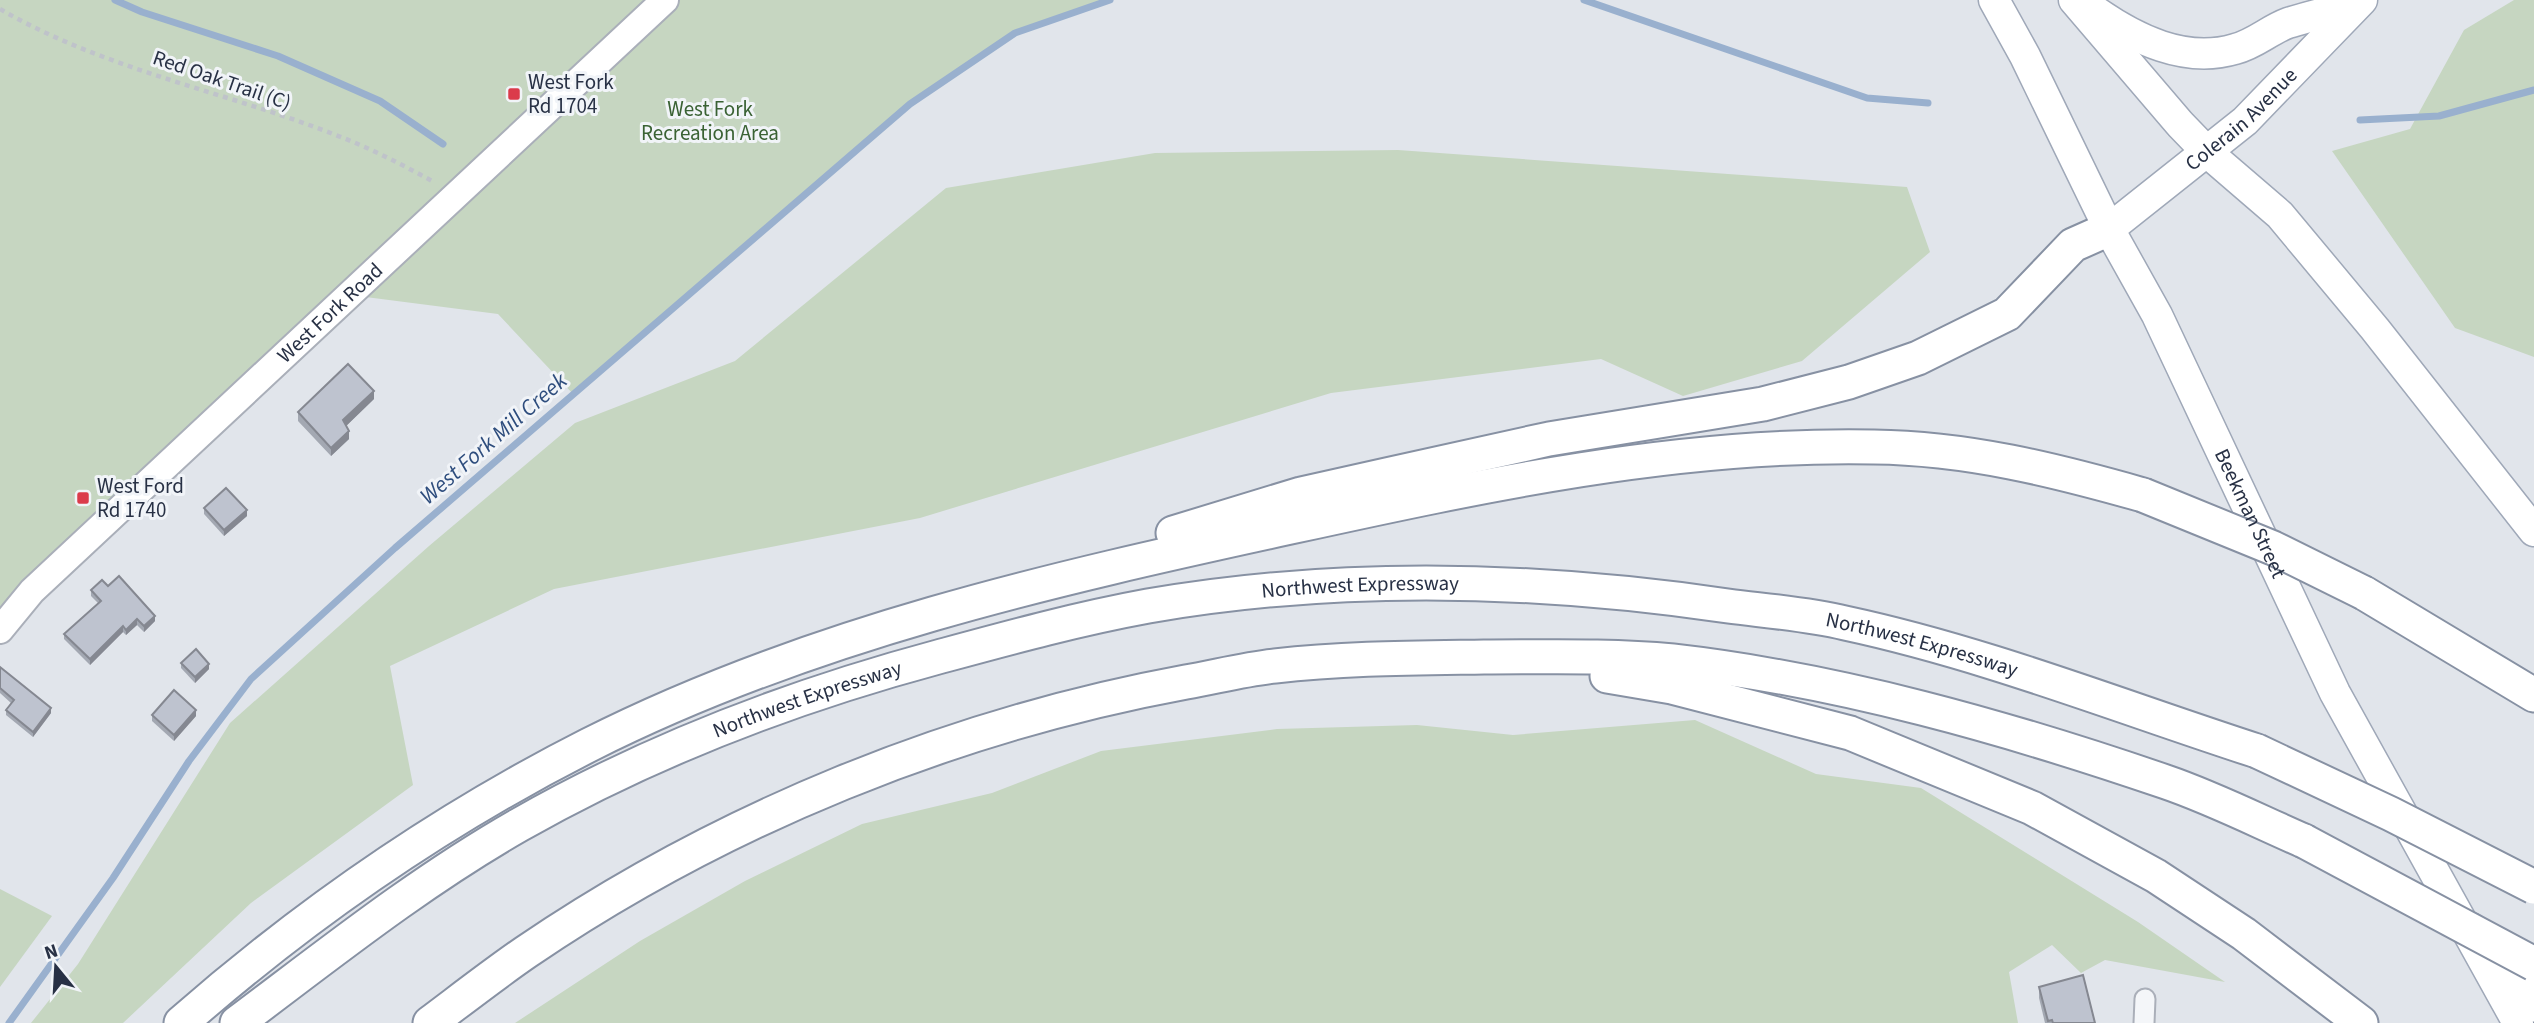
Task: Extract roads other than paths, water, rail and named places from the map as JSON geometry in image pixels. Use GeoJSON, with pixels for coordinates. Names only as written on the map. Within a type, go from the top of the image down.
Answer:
{"type":"FeatureCollection","features":[{"type":"Feature","properties":{"kind":"highway"},"geometry":{"type":"LineString","coordinates":[[1048,584],[1106,555],[1301,494],[1549,439],[1763,404],[1849,382],[1918,358],[2007,314],[2073,245],[2109,229]]}},
{"type":"Feature","properties":{"kind":"highway"},"geometry":{"type":"LineString","coordinates":[[181,1023],[280,940],[453,822],[592,743],[751,672],[839,641],[1158,556],[1363,511],[1677,456],[1776,447],[1881,447],[1975,455],[2058,471],[2143,495],[2273,548],[2364,593],[2534,695]]}},
{"type":"Feature","properties":{"kind":"highway","name":"Northwest Expressway"},"geometry":{"type":"LineString","coordinates":[[237,1023],[378,916],[455,863],[523,823],[595,786],[759,712],[857,679],[1059,624],[1153,606],[1340,586],[1456,582],[1563,587],[1674,598],[1844,622],[2000,665],[2257,751],[2391,814],[2534,887]]}},
{"type":"Feature","properties":{"kind":"highway"},"geometry":{"type":"LineString","coordinates":[[430,1023],[527,951],[629,889],[747,827],[866,774],[980,732],[1122,694],[1273,666],[1406,658],[1572,657],[1672,661],[1810,683],[1978,724],[2170,783],[2304,841],[2534,964]]}},
{"type":"Feature","properties":{"kind":"highway"},"geometry":{"type":"LineString","coordinates":[[1406,658],[1535,673],[1606,676],[1672,687],[1850,733],[2032,808],[2155,876],[2244,934],[2361,1023]]}},
{"type":"Feature","properties":{"kind":"highway"},"geometry":{"type":"LineString","coordinates":[[2455,912],[2534,1005]]}},
{"type":"Feature","properties":{"kind":"main road","name":"Beekman Street"},"geometry":{"type":"LineString","coordinates":[[1994,0],[2025,56],[2109,229],[2157,315],[2335,693],[2518,1023]]}},
{"type":"Feature","properties":{"kind":"main road"},"geometry":{"type":"LineString","coordinates":[[2077,0],[2117,27],[2150,43],[2181,52],[2210,53],[2234,50],[2257,41],[2286,24],[2359,3]]}},
{"type":"Feature","properties":{"kind":"main road"},"geometry":{"type":"LineString","coordinates":[[2077,0],[2208,153],[2280,215],[2375,329],[2534,531]]}},
{"type":"Feature","properties":{"kind":"main road","name":"Colerain Avenue"},"geometry":{"type":"LineString","coordinates":[[2109,229],[2245,121],[2359,3]]}},
{"type":"Feature","properties":{"kind":"street","name":"West Fork Road"},"geometry":{"type":"LineString","coordinates":[[0,630],[32,591],[666,0]]}},
{"type":"Feature","properties":{"kind":"street"},"geometry":{"type":"LineString","coordinates":[[2144,1023],[2145,999]]}},
{"type":"Feature","properties":{"kind":"waterway"},"geometry":{"type":"LineString","coordinates":[[115,0],[142,12],[278,56],[380,101],[443,144]]}},
{"type":"Feature","properties":{"kind":"waterway","name":"West Fork Mill Creek"},"geometry":{"type":"LineString","coordinates":[[9,1023],[113,878],[189,761],[251,679],[395,548],[910,104],[1015,33],[1110,0]]}},
{"type":"Feature","properties":{"kind":"waterway","name":"West Fork Mill Creek"},"geometry":{"type":"LineString","coordinates":[[1584,0],[1867,98],[1928,103]]}},
{"type":"Feature","properties":{"kind":"waterway","name":"West Fork Mill Creek"},"geometry":{"type":"LineString","coordinates":[[2360,120],[2439,116],[2534,90]]}},
{"type":"Feature","properties":{"kind":"place","name":"West Fork Rd 1704"},"geometry":{"type":"Point","coordinates":[514,94]}},
{"type":"Feature","properties":{"kind":"place","name":"West Ford Rd 1740"},"geometry":{"type":"Point","coordinates":[83,498]}},
{"type":"Feature","properties":{"kind":"park label","name":"West Fork Recreation Area"},"geometry":{"type":"Point","coordinates":[710,121]}}]}
